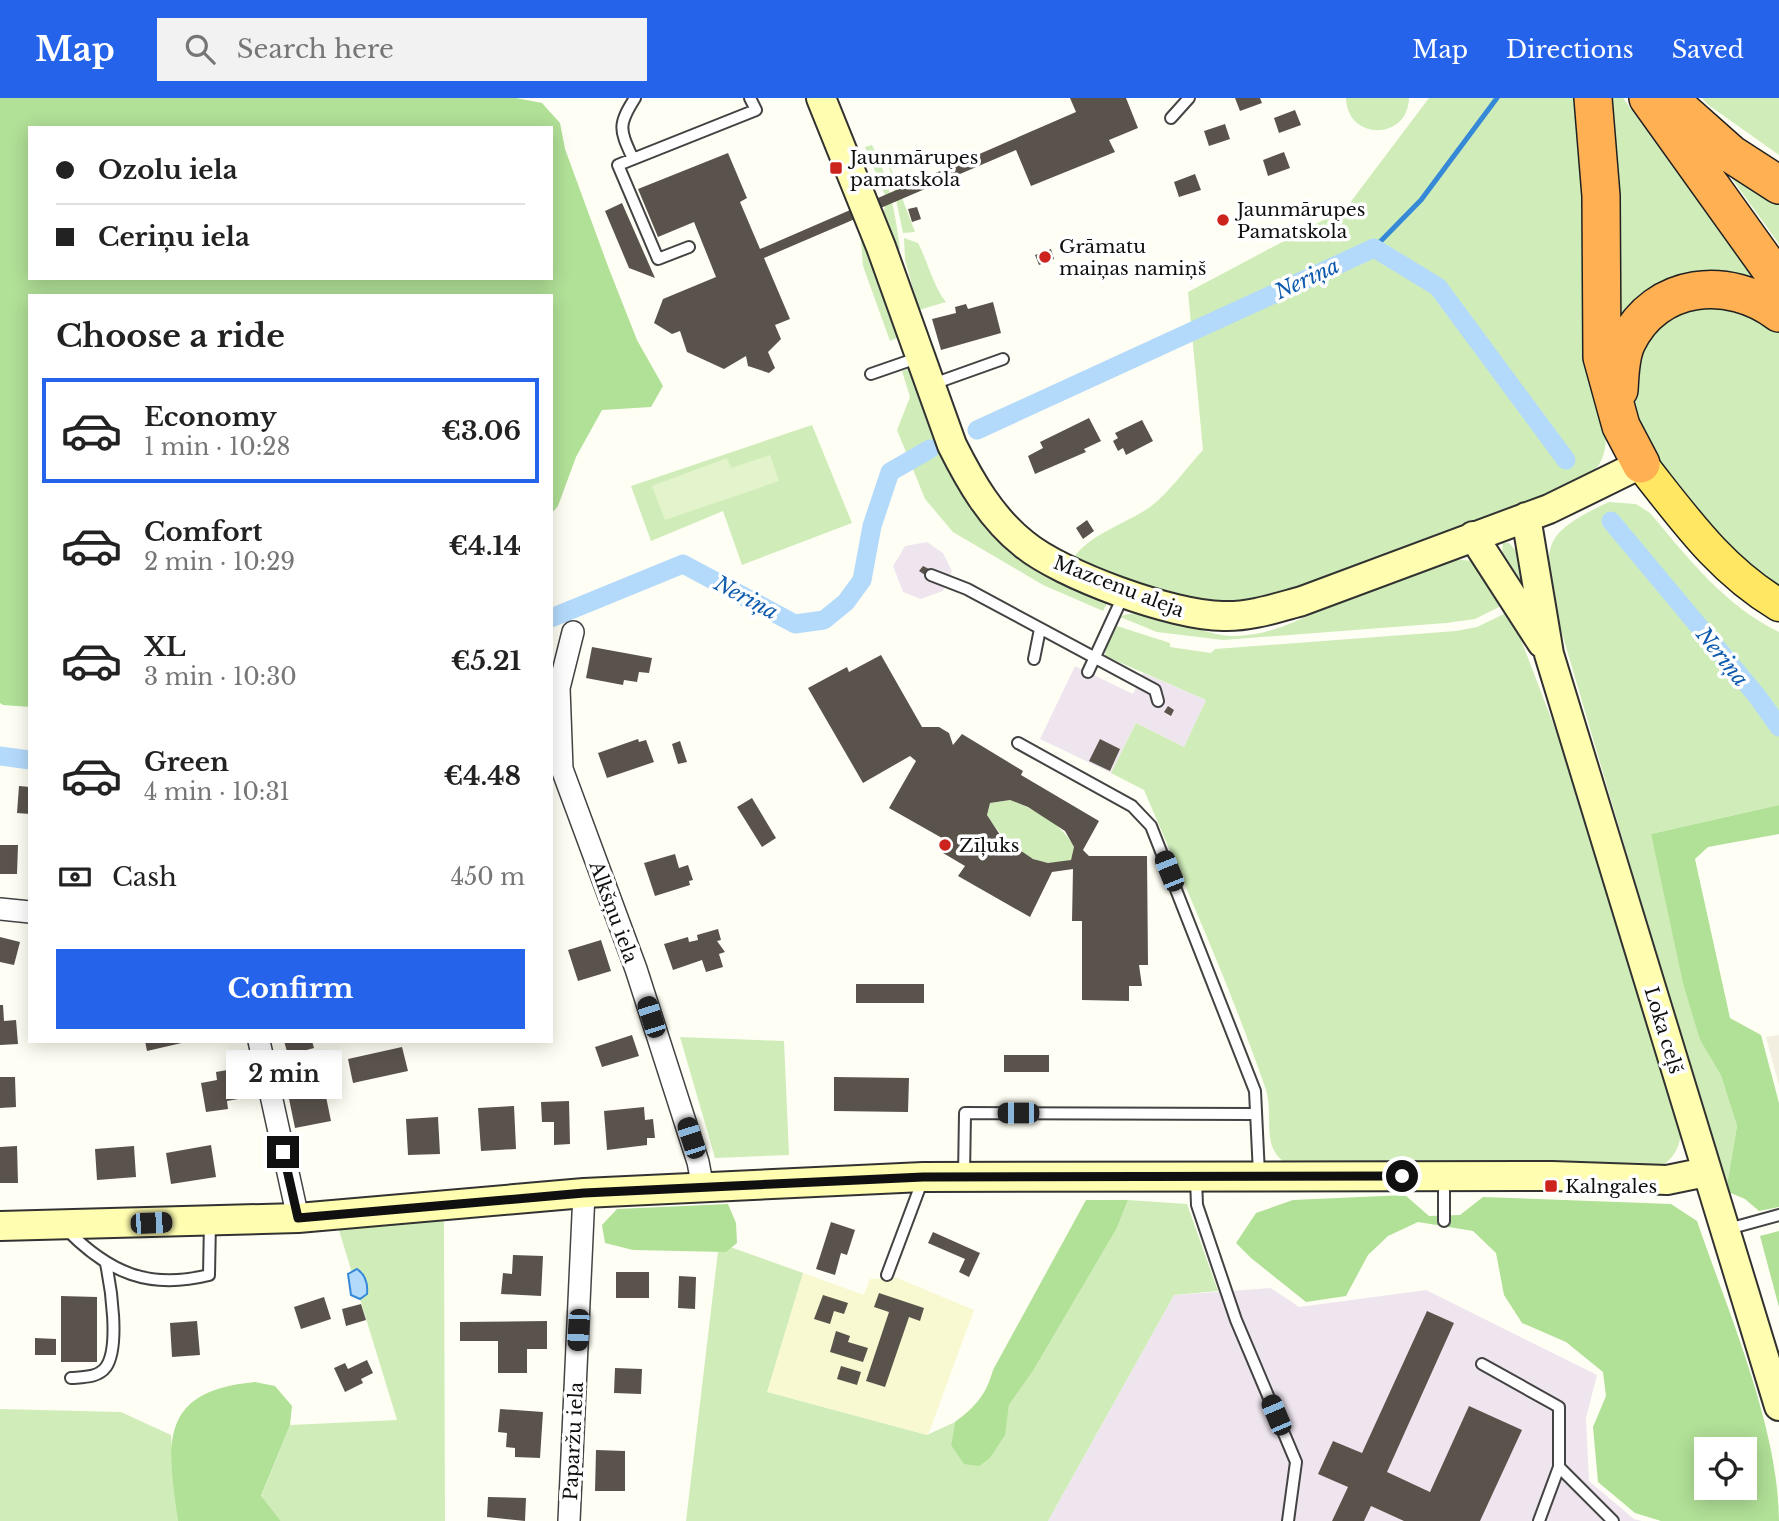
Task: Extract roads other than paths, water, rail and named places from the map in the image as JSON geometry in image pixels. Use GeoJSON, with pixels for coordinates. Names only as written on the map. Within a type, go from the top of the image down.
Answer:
{"type":"FeatureCollection","features":[{"type":"Feature","properties":{"kind":"highway"},"geometry":{"type":"LineString","coordinates":[[1593,98],[1601,196],[1602,357],[1617,412],[1641,464]]}},
{"type":"Feature","properties":{"kind":"highway"},"geometry":{"type":"LineString","coordinates":[[1648,98],[1779,281]]}},
{"type":"Feature","properties":{"kind":"highway"},"geometry":{"type":"LineString","coordinates":[[1668,98],[1731,154],[1779,185]]}},
{"type":"Feature","properties":{"kind":"highway"},"geometry":{"type":"LineString","coordinates":[[1617,412],[1626,344],[1647,312],[1662,302],[1681,293],[1719,287],[1757,298],[1779,313]]}},
{"type":"Feature","properties":{"kind":"main road","name":"Mazcenu aleja"},"geometry":{"type":"LineString","coordinates":[[821,98],[875,231],[930,384],[967,475],[1000,520],[1036,554],[1125,592],[1191,613],[1224,617],[1261,612],[1302,601],[1526,517],[1641,464]]}},
{"type":"Feature","properties":{"kind":"main road"},"geometry":{"type":"LineString","coordinates":[[1641,464],[1717,558],[1749,587],[1779,604]]}},
{"type":"Feature","properties":{"kind":"main road","name":"Loka ceļš"},"geometry":{"type":"LineString","coordinates":[[1526,517],[1549,653],[1779,1406]]}},
{"type":"Feature","properties":{"kind":"main road","name":"Loka ceļš"},"geometry":{"type":"LineString","coordinates":[[1473,536],[1549,653]]}},
{"type":"Feature","properties":{"kind":"main road"},"geometry":{"type":"LineString","coordinates":[[0,1226],[298,1218],[584,1193],[923,1177],[1444,1176],[1667,1180],[1706,1172]]}},
{"type":"Feature","properties":{"kind":"street","name":"Alkšņu iela"},"geometry":{"type":"LineString","coordinates":[[573,632],[559,688],[556,770],[636,969],[698,1163],[703,1188]]}},
{"type":"Feature","properties":{"kind":"street"},"geometry":{"type":"LineString","coordinates":[[0,909],[28,912]]}},
{"type":"Feature","properties":{"kind":"street"},"geometry":{"type":"LineString","coordinates":[[258,1043],[298,1218]]}},
{"type":"Feature","properties":{"kind":"street","name":"Paparžu iela"},"geometry":{"type":"LineString","coordinates":[[569,1521],[584,1193]]}},
{"type":"Feature","properties":{"kind":"lane"},"geometry":{"type":"LineString","coordinates":[[633,159],[621,131],[622,117],[635,98]]}},
{"type":"Feature","properties":{"kind":"lane"},"geometry":{"type":"LineString","coordinates":[[689,247],[658,259],[618,165],[755,110],[750,98]]}},
{"type":"Feature","properties":{"kind":"lane"},"geometry":{"type":"LineString","coordinates":[[1171,118],[1189,98]]}},
{"type":"Feature","properties":{"kind":"lane"},"geometry":{"type":"LineString","coordinates":[[871,374],[920,357]]}},
{"type":"Feature","properties":{"kind":"lane"},"geometry":{"type":"LineString","coordinates":[[930,384],[1003,359]]}},
{"type":"Feature","properties":{"kind":"lane"},"geometry":{"type":"LineString","coordinates":[[931,575],[967,589],[1096,656],[1155,690],[1158,701]]}},
{"type":"Feature","properties":{"kind":"lane"},"geometry":{"type":"LineString","coordinates":[[1088,672],[1125,592]]}},
{"type":"Feature","properties":{"kind":"lane"},"geometry":{"type":"LineString","coordinates":[[1034,659],[1040,629]]}},
{"type":"Feature","properties":{"kind":"lane"},"geometry":{"type":"LineString","coordinates":[[1018,743],[1132,806],[1151,826],[1255,1091],[1259,1176]]}},
{"type":"Feature","properties":{"kind":"lane"},"geometry":{"type":"LineString","coordinates":[[964,1177],[965,1113],[1256,1114]]}},
{"type":"Feature","properties":{"kind":"lane"},"geometry":{"type":"LineString","coordinates":[[1195,1176],[1197,1205],[1236,1320],[1296,1462],[1288,1521]]}},
{"type":"Feature","properties":{"kind":"lane"},"geometry":{"type":"LineString","coordinates":[[1444,1176],[1444,1221]]}},
{"type":"Feature","properties":{"kind":"lane"},"geometry":{"type":"LineString","coordinates":[[887,1275],[923,1177]]}},
{"type":"Feature","properties":{"kind":"lane"},"geometry":{"type":"LineString","coordinates":[[1724,1230],[1779,1215]]}},
{"type":"Feature","properties":{"kind":"lane"},"geometry":{"type":"LineString","coordinates":[[63,1226],[106,1264],[161,1282],[186,1282],[209,1275],[210,1222]]}},
{"type":"Feature","properties":{"kind":"lane"},"geometry":{"type":"LineString","coordinates":[[71,1378],[94,1376],[106,1367],[111,1350],[112,1314],[106,1264]]}},
{"type":"Feature","properties":{"kind":"lane"},"geometry":{"type":"LineString","coordinates":[[1482,1364],[1559,1407],[1559,1467],[1539,1521]]}},
{"type":"Feature","properties":{"kind":"lane"},"geometry":{"type":"LineString","coordinates":[[1559,1467],[1613,1521]]}},
{"type":"Feature","properties":{"kind":"water"},"geometry":{"type":"Polygon","coordinates":[[[357,1269],[364,1277],[367,1287],[367,1294],[360,1299],[351,1295],[348,1274],[357,1269]]]}},
{"type":"Feature","properties":{"kind":"waterway"},"geometry":{"type":"LineString","coordinates":[[1374,248],[1421,200],[1497,98]]}},
{"type":"Feature","properties":{"kind":"waterway","name":"Neriņa"},"geometry":{"type":"LineString","coordinates":[[977,430],[1374,248],[1438,287],[1566,460]]}},
{"type":"Feature","properties":{"kind":"waterway","name":"Neriņa"},"geometry":{"type":"LineString","coordinates":[[553,617],[683,564],[795,624],[824,620],[846,602],[862,580],[872,526],[890,472],[930,449]]}},
{"type":"Feature","properties":{"kind":"waterway","name":"Neriņa"},"geometry":{"type":"LineString","coordinates":[[1611,521],[1757,696],[1779,727]]}},
{"type":"Feature","properties":{"kind":"waterway","name":"Neriņa"},"geometry":{"type":"LineString","coordinates":[[0,756],[28,760]]}},
{"type":"Feature","properties":{"kind":"place","name":"Jaunmārupes pamatskola"},"geometry":{"type":"Point","coordinates":[836,168]}},
{"type":"Feature","properties":{"kind":"place","name":"Jaunmārupes Pamatskola"},"geometry":{"type":"Point","coordinates":[1223,220]}},
{"type":"Feature","properties":{"kind":"place","name":"Grāmatu maiņas namiņš"},"geometry":{"type":"Point","coordinates":[1045,257]}},
{"type":"Feature","properties":{"kind":"place","name":"Zīļuks"},"geometry":{"type":"Point","coordinates":[945,845]}},
{"type":"Feature","properties":{"kind":"place","name":"Kalngales"},"geometry":{"type":"Point","coordinates":[1551,1186]}}]}
